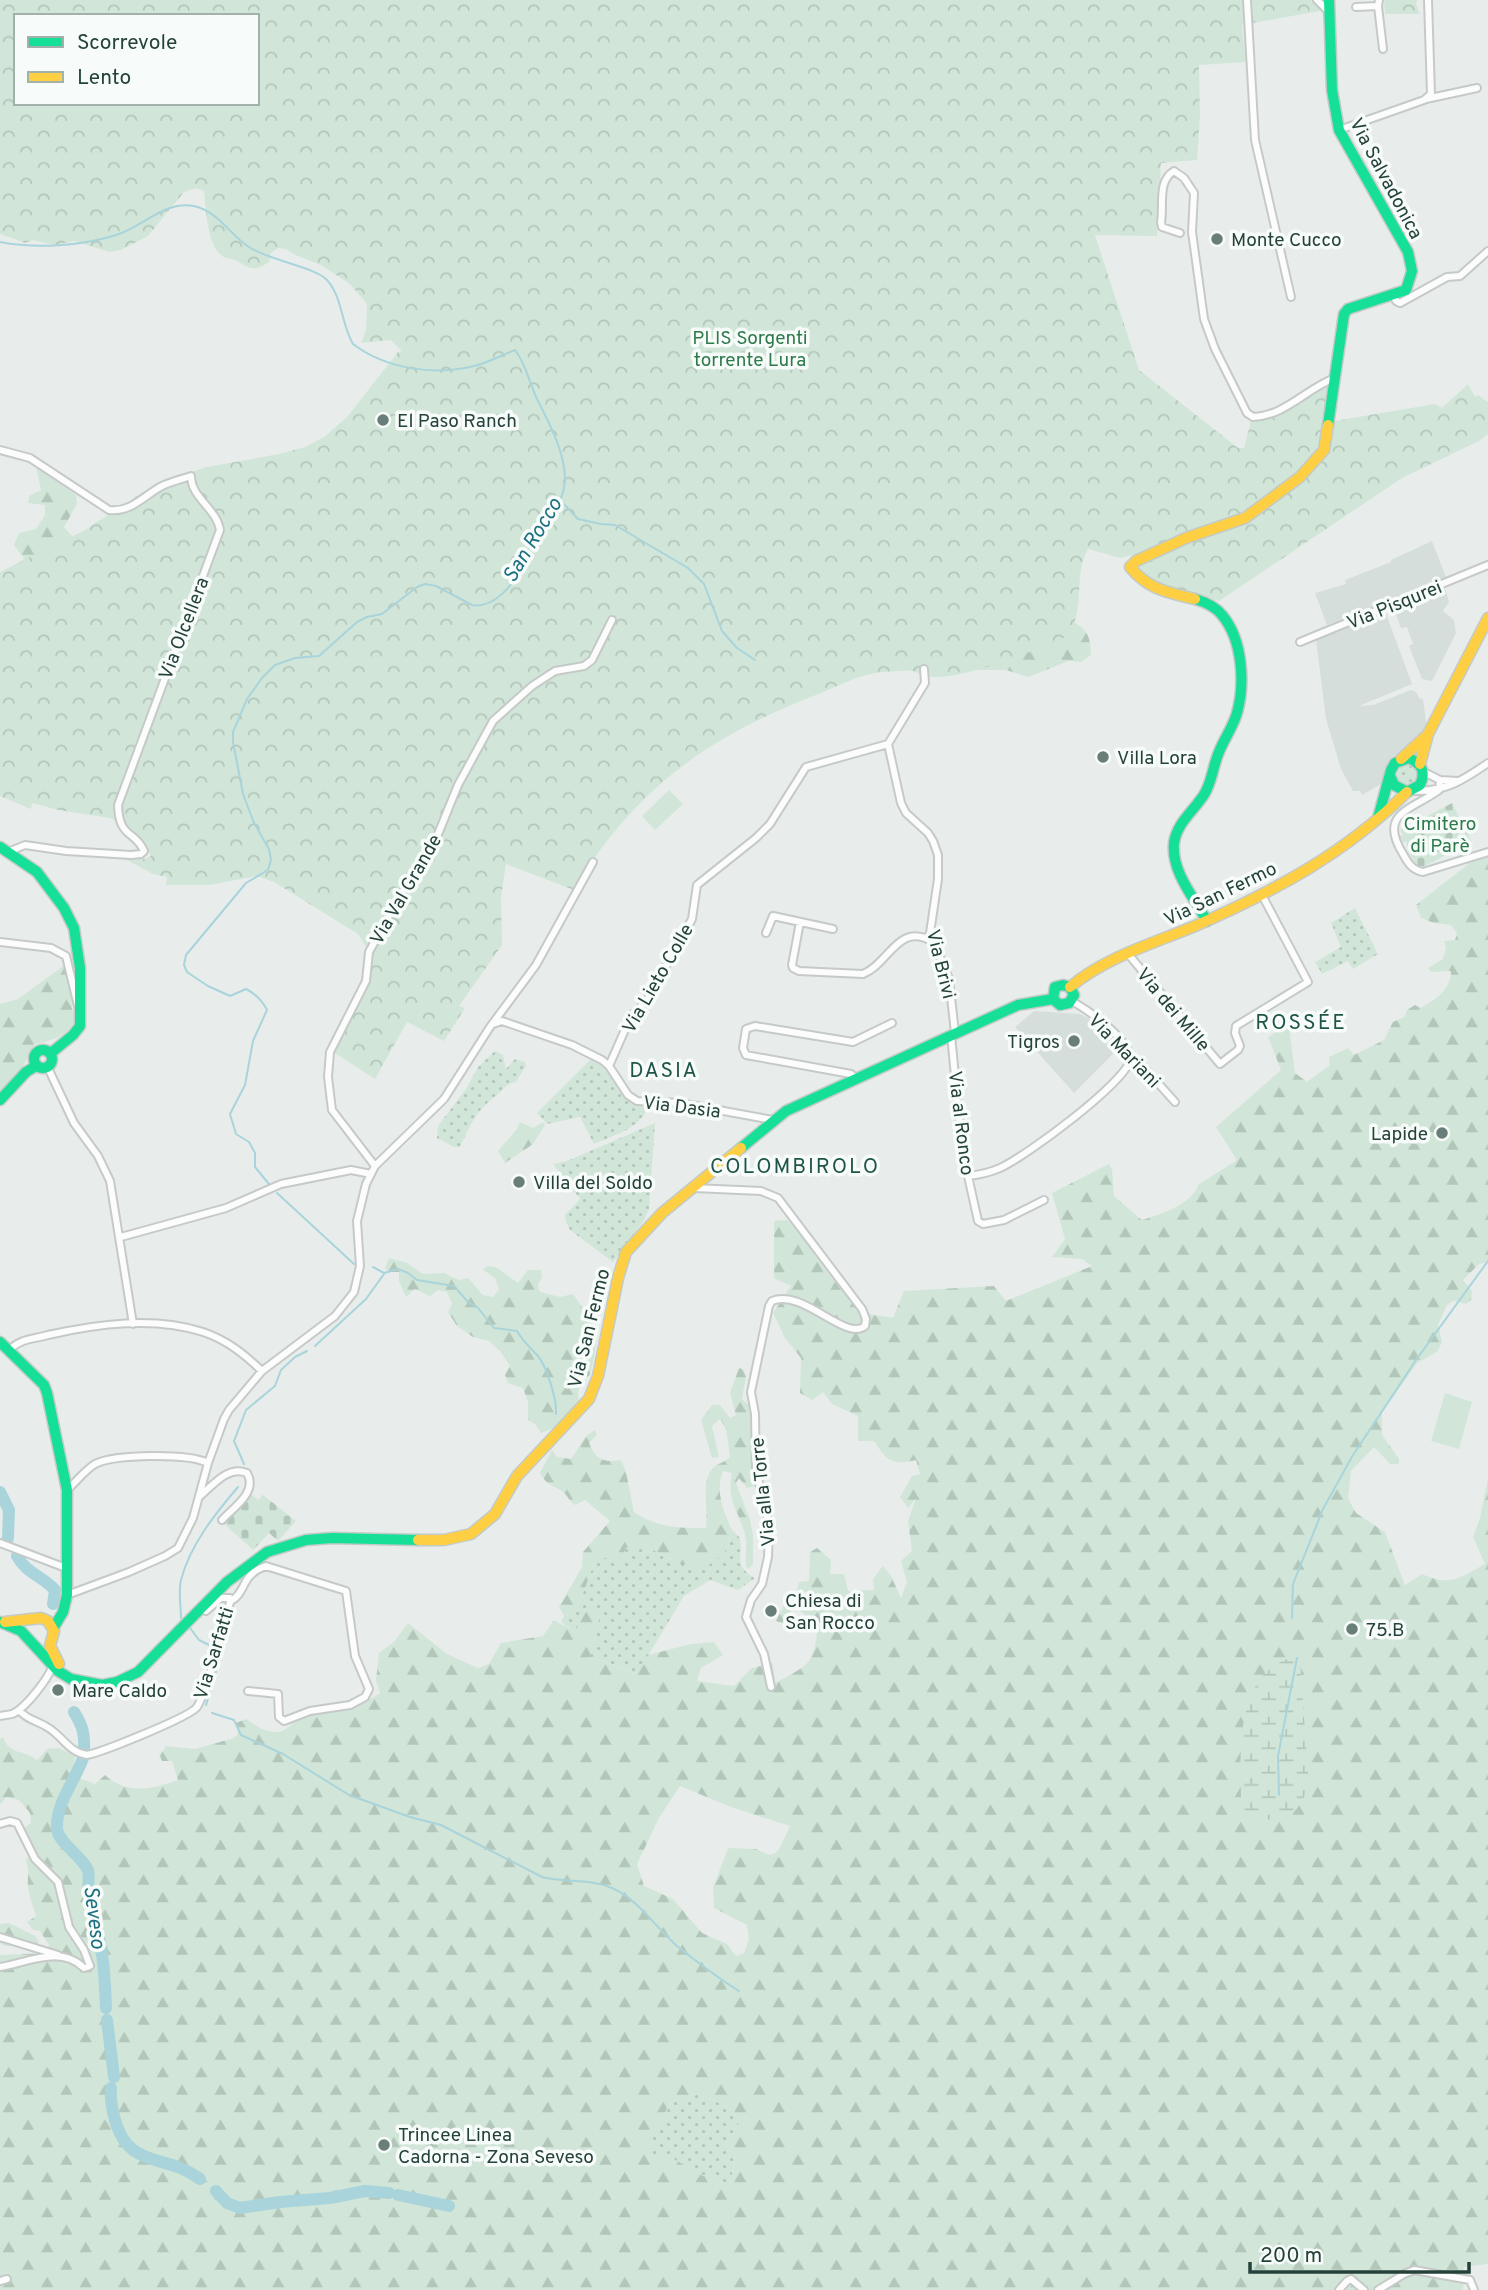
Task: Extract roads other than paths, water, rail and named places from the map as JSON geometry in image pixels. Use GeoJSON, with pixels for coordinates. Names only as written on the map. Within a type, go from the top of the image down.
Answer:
{"type":"FeatureCollection","features":[{"type":"Feature","properties":{"kind":"main road","name":"Via Salvadonica"},"geometry":{"type":"LineString","coordinates":[[1328,5],[1332,90],[1339,130],[1349,152],[1383,206],[1411,263],[1411,283],[1406,290],[1393,295]]}},
{"type":"Feature","properties":{"kind":"main road"},"geometry":{"type":"LineString","coordinates":[[1207,921],[1176,863],[1174,846],[1181,822],[1206,790],[1218,754],[1236,718],[1240,696],[1238,653],[1231,627],[1217,608],[1208,603],[1149,588],[1130,567],[1136,561],[1186,538],[1245,517],[1300,477],[1324,450],[1343,314],[1348,309],[1393,295]]}},
{"type":"Feature","properties":{"kind":"main road"},"geometry":{"type":"LineString","coordinates":[[1391,778],[1394,785],[1410,791],[1420,785],[1428,734],[1488,618]]}},
{"type":"Feature","properties":{"kind":"main road"},"geometry":{"type":"LineString","coordinates":[[1378,819],[1391,770],[1428,734]]}},
{"type":"Feature","properties":{"kind":"main road"},"geometry":{"type":"LineString","coordinates":[[1401,759],[1409,758],[1422,768]]}},
{"type":"Feature","properties":{"kind":"main road","name":"Via San Fermo"},"geometry":{"type":"LineString","coordinates":[[1072,1001],[1060,1005],[1053,999],[1053,989],[1065,984],[1070,987],[1091,971],[1262,895],[1347,845],[1410,791]]}},
{"type":"Feature","properties":{"kind":"main road"},"geometry":{"type":"LineString","coordinates":[[4,849],[37,872],[64,908],[74,928],[80,968],[80,1026],[51,1053]]}},
{"type":"Feature","properties":{"kind":"main road"},"geometry":{"type":"LineString","coordinates":[[1070,987],[1073,992],[1072,1001]]}},
{"type":"Feature","properties":{"kind":"main road","name":"Via San Fermo"},"geometry":{"type":"LineString","coordinates":[[51,1659],[64,1674],[74,1680],[102,1685],[125,1679],[145,1665],[190,1617],[202,1609],[235,1576],[278,1547],[306,1540],[332,1538],[444,1540],[459,1538],[483,1526],[495,1514],[517,1476],[589,1399],[598,1376],[626,1252],[662,1213],[773,1120],[800,1104],[1018,1005],[1053,999]]}},
{"type":"Feature","properties":{"kind":"main road"},"geometry":{"type":"LineString","coordinates":[[36,1066],[36,1054],[43,1050],[51,1053]]}},
{"type":"Feature","properties":{"kind":"main road"},"geometry":{"type":"LineString","coordinates":[[36,1066],[48,1068],[53,1061],[51,1053]]}},
{"type":"Feature","properties":{"kind":"main road"},"geometry":{"type":"LineString","coordinates":[[0,1100],[26,1072],[36,1066]]}},
{"type":"Feature","properties":{"kind":"main road"},"geometry":{"type":"LineString","coordinates":[[0,1342],[44,1385],[67,1490],[67,1595],[63,1612],[45,1622],[29,1626],[32,1641]]}},
{"type":"Feature","properties":{"kind":"main road"},"geometry":{"type":"LineString","coordinates":[[0,1622],[45,1622]]}},
{"type":"Feature","properties":{"kind":"main road"},"geometry":{"type":"LineString","coordinates":[[0,1622],[15,1627],[51,1659]]}},
{"type":"Feature","properties":{"kind":"main road"},"geometry":{"type":"LineString","coordinates":[[45,1622],[54,1634],[50,1642],[51,1659]]}},
{"type":"Feature","properties":{"kind":"main road"},"geometry":{"type":"LineString","coordinates":[[32,1641],[44,1645],[50,1642]]}},
{"type":"Feature","properties":{"kind":"street"},"geometry":{"type":"LineString","coordinates":[[1247,0],[1255,140],[1291,297]]}},
{"type":"Feature","properties":{"kind":"street"},"geometry":{"type":"LineString","coordinates":[[1317,0],[1328,5]]}},
{"type":"Feature","properties":{"kind":"street"},"geometry":{"type":"LineString","coordinates":[[1424,100],[1432,90],[1428,0]]}},
{"type":"Feature","properties":{"kind":"street"},"geometry":{"type":"LineString","coordinates":[[1356,7],[1379,3],[1383,48]]}},
{"type":"Feature","properties":{"kind":"street"},"geometry":{"type":"LineString","coordinates":[[1339,130],[1424,100],[1477,89]]}},
{"type":"Feature","properties":{"kind":"street"},"geometry":{"type":"LineString","coordinates":[[1180,233],[1162,227],[1161,222],[1163,186],[1166,177],[1174,171],[1184,178],[1194,193],[1192,232],[1204,319],[1215,349],[1247,413],[1253,417],[1271,414],[1335,378]]}},
{"type":"Feature","properties":{"kind":"street"},"geometry":{"type":"LineString","coordinates":[[1393,295],[1400,303],[1447,277],[1460,275],[1488,251]]}},
{"type":"Feature","properties":{"kind":"street","name":"Via Olcellera"},"geometry":{"type":"LineString","coordinates":[[0,450],[30,458],[109,510],[118,512],[130,508],[163,485],[191,476],[193,487],[217,517],[220,530],[117,805],[121,825],[144,851],[131,855],[25,845],[4,849]]}},
{"type":"Feature","properties":{"kind":"street","name":"Via Pisqurei"},"geometry":{"type":"LineString","coordinates":[[1300,642],[1488,565]]}},
{"type":"Feature","properties":{"kind":"street","name":"Via Val Grande"},"geometry":{"type":"LineString","coordinates":[[375,1166],[332,1110],[328,1077],[330,1052],[366,981],[369,952],[398,899],[434,844],[457,785],[493,721],[532,686],[555,671],[584,666],[592,660],[612,620]]}},
{"type":"Feature","properties":{"kind":"street"},"geometry":{"type":"LineString","coordinates":[[888,744],[925,683],[924,669]]}},
{"type":"Feature","properties":{"kind":"street","name":"Via Brivi"},"geometry":{"type":"LineString","coordinates":[[888,744],[901,803],[906,813],[933,841],[938,855],[938,879],[930,929],[949,979],[953,1034]]}},
{"type":"Feature","properties":{"kind":"street","name":"Via Lieto Colle"},"geometry":{"type":"LineString","coordinates":[[609,1066],[632,1016],[646,1002],[692,919],[697,886],[763,831],[806,767],[888,744]]}},
{"type":"Feature","properties":{"kind":"street"},"geometry":{"type":"LineString","coordinates":[[1488,763],[1397,817],[1392,825],[1393,835],[1410,866],[1417,871],[1423,872],[1488,852]]}},
{"type":"Feature","properties":{"kind":"street"},"geometry":{"type":"LineString","coordinates":[[1422,768],[1440,780],[1460,781]]}},
{"type":"Feature","properties":{"kind":"street"},"geometry":{"type":"LineString","coordinates":[[1439,790],[1440,780]]}},
{"type":"Feature","properties":{"kind":"street"},"geometry":{"type":"LineString","coordinates":[[1410,791],[1439,790]]}},
{"type":"Feature","properties":{"kind":"street"},"geometry":{"type":"LineString","coordinates":[[67,1595],[129,1572],[178,1548],[193,1518],[208,1462],[224,1419],[262,1371],[335,1316],[354,1292],[360,1266],[357,1221],[360,1200],[375,1166],[444,1099],[492,1025],[536,965],[593,862]]}},
{"type":"Feature","properties":{"kind":"street","name":"Via dei Mille"},"geometry":{"type":"LineString","coordinates":[[1129,955],[1220,1063],[1238,1050],[1240,1042],[1235,1033],[1236,1026],[1308,982],[1262,895]]}},
{"type":"Feature","properties":{"kind":"street"},"geometry":{"type":"LineString","coordinates":[[766,933],[773,916],[834,929]]}},
{"type":"Feature","properties":{"kind":"street"},"geometry":{"type":"LineString","coordinates":[[800,922],[792,965],[799,971],[863,974],[907,937],[918,936],[934,944]]}},
{"type":"Feature","properties":{"kind":"street"},"geometry":{"type":"LineString","coordinates":[[0,942],[51,948],[66,956],[72,990],[81,1010]]}},
{"type":"Feature","properties":{"kind":"street","name":"Via Mariani"},"geometry":{"type":"LineString","coordinates":[[1072,1001],[1098,1018],[1128,1050],[1130,1058],[1140,1063],[1175,1102]]}},
{"type":"Feature","properties":{"kind":"street","name":"Via Dasia"},"geometry":{"type":"LineString","coordinates":[[492,1025],[502,1021],[572,1045],[602,1060],[628,1095],[637,1101],[680,1103],[773,1120]]}},
{"type":"Feature","properties":{"kind":"street"},"geometry":{"type":"LineString","coordinates":[[856,1078],[850,1074],[747,1055],[743,1048],[746,1029],[755,1026],[853,1042],[892,1023]]}},
{"type":"Feature","properties":{"kind":"street","name":"Via al Ronco"},"geometry":{"type":"LineString","coordinates":[[953,1034],[964,1168],[977,1218],[980,1223],[1004,1220],[1044,1200]]}},
{"type":"Feature","properties":{"kind":"street"},"geometry":{"type":"LineString","coordinates":[[968,1176],[1000,1168],[1058,1129],[1082,1111],[1127,1068],[1130,1058]]}},
{"type":"Feature","properties":{"kind":"street"},"geometry":{"type":"LineString","coordinates":[[48,1068],[74,1123],[110,1181],[133,1324]]}},
{"type":"Feature","properties":{"kind":"street"},"geometry":{"type":"LineString","coordinates":[[121,1237],[226,1208],[281,1184],[351,1170],[371,1174]]}},
{"type":"Feature","properties":{"kind":"street","name":"Via alla Torre"},"geometry":{"type":"LineString","coordinates":[[693,1188],[761,1191],[778,1198],[862,1309],[866,1319],[865,1325],[852,1331],[824,1314],[785,1297],[772,1301],[769,1306],[751,1392],[755,1414],[756,1470],[769,1525],[768,1557],[762,1584],[751,1600],[746,1618],[764,1654],[771,1687]]}},
{"type":"Feature","properties":{"kind":"street"},"geometry":{"type":"LineString","coordinates":[[9,1351],[18,1342],[70,1331],[133,1324],[185,1327],[206,1333],[242,1352],[262,1371]]}},
{"type":"Feature","properties":{"kind":"street"},"geometry":{"type":"LineString","coordinates":[[67,1490],[93,1465],[109,1459],[191,1458],[208,1462]]}},
{"type":"Feature","properties":{"kind":"street"},"geometry":{"type":"LineString","coordinates":[[198,1498],[228,1473],[236,1470],[247,1473],[251,1483],[249,1491],[222,1520]]}},
{"type":"Feature","properties":{"kind":"street"},"geometry":{"type":"LineString","coordinates":[[0,1543],[66,1568]]}},
{"type":"Feature","properties":{"kind":"street"},"geometry":{"type":"LineString","coordinates":[[231,1601],[238,1596],[244,1581],[252,1573],[266,1566],[346,1591],[355,1656],[369,1689],[365,1697],[350,1704],[310,1711],[284,1721],[279,1717],[278,1694],[248,1691]]}},
{"type":"Feature","properties":{"kind":"street","name":"Via Sarfatti"},"geometry":{"type":"LineString","coordinates":[[19,1710],[29,1720],[47,1727],[77,1753],[87,1755],[182,1717],[197,1708],[226,1625],[231,1601],[226,1596],[206,1611],[202,1609]]}},
{"type":"Feature","properties":{"kind":"street"},"geometry":{"type":"LineString","coordinates":[[0,1716],[19,1710],[44,1680],[51,1659]]}},
{"type":"Feature","properties":{"kind":"street"},"geometry":{"type":"LineString","coordinates":[[0,1824],[10,1821],[17,1823],[35,1859],[55,1878],[69,1927],[84,1950],[90,1966],[84,1968],[73,1959],[0,1937]]}},
{"type":"Feature","properties":{"kind":"street"},"geometry":{"type":"LineString","coordinates":[[0,1966],[59,1955]]}},
{"type":"Feature","properties":{"kind":"street"},"geometry":{"type":"LineString","coordinates":[[1378,2290],[1404,2274],[1419,2270],[1470,2280],[1474,2290]]}},
{"type":"Feature","properties":{"kind":"street"},"geometry":{"type":"LineString","coordinates":[[1339,2290],[1351,2279],[1364,2290]]}},
{"type":"Feature","properties":{"kind":"waterway","name":"San Rocco"},"geometry":{"type":"LineString","coordinates":[[0,242],[43,246],[88,242],[126,231],[173,207],[183,205],[203,209],[257,252],[312,271],[327,280],[336,295],[353,344],[366,353],[395,365],[443,370],[479,365],[515,350],[562,458],[565,479],[561,497],[532,540],[519,572],[502,594],[488,603],[472,605],[436,586],[425,584],[417,587],[382,614],[357,622],[319,656],[295,658],[275,665],[247,699],[233,732],[243,794],[254,823],[269,849],[271,860],[268,870],[246,883],[186,955],[184,965],[187,972],[230,996],[246,989],[250,991],[267,1010],[253,1041],[245,1085],[230,1114],[236,1134],[249,1142],[255,1153],[255,1167],[269,1184]]}},
{"type":"Feature","properties":{"kind":"waterway"},"geometry":{"type":"LineString","coordinates":[[561,501],[578,519],[615,525],[688,568],[704,584],[722,631],[737,648],[755,660]]}},
{"type":"Feature","properties":{"kind":"waterway","name":"San Rocco"},"geometry":{"type":"LineString","coordinates":[[277,1193],[354,1264]]}},
{"type":"Feature","properties":{"kind":"waterway"},"geometry":{"type":"LineString","coordinates":[[1292,1618],[1293,1584],[1323,1509],[1353,1455],[1416,1360],[1488,1261]]}},
{"type":"Feature","properties":{"kind":"waterway","name":"San Rocco"},"geometry":{"type":"LineString","coordinates":[[373,1267],[384,1273],[398,1269],[417,1280],[454,1286],[468,1302],[478,1308],[494,1328],[517,1331],[545,1368],[553,1392],[556,1414]]}},
{"type":"Feature","properties":{"kind":"waterway"},"geometry":{"type":"LineString","coordinates":[[315,1346],[366,1299],[384,1274]]}},
{"type":"Feature","properties":{"kind":"waterway"},"geometry":{"type":"LineString","coordinates":[[244,1464],[234,1441],[246,1410],[275,1386],[281,1370],[295,1357],[307,1351]]}},
{"type":"Feature","properties":{"kind":"waterway"},"geometry":{"type":"LineString","coordinates":[[181,1618],[180,1584],[190,1554],[212,1519],[238,1487]]}},
{"type":"Feature","properties":{"kind":"waterway","name":"Seveso"},"geometry":{"type":"LineString","coordinates":[[0,1492],[9,1510],[8,1538]]}},
{"type":"Feature","properties":{"kind":"waterway","name":"Seveso"},"geometry":{"type":"LineString","coordinates":[[17,1556],[25,1567],[55,1590],[53,1604]]}},
{"type":"Feature","properties":{"kind":"waterway"},"geometry":{"type":"LineString","coordinates":[[190,1628],[199,1640],[211,1646]]}},
{"type":"Feature","properties":{"kind":"waterway"},"geometry":{"type":"LineString","coordinates":[[206,1705],[220,1658]]}},
{"type":"Feature","properties":{"kind":"waterway"},"geometry":{"type":"LineString","coordinates":[[1279,1795],[1278,1756],[1297,1658]]}},
{"type":"Feature","properties":{"kind":"waterway","name":"Seveso"},"geometry":{"type":"LineString","coordinates":[[74,1712],[82,1729],[84,1749]]}},
{"type":"Feature","properties":{"kind":"waterway"},"geometry":{"type":"LineString","coordinates":[[212,1713],[234,1720],[241,1735],[283,1754],[349,1795],[441,1825],[542,1877],[595,1883],[612,1888],[638,1906],[677,1946],[739,1991]]}},
{"type":"Feature","properties":{"kind":"waterway","name":"Seveso"},"geometry":{"type":"LineString","coordinates":[[83,1758],[63,1801],[57,1828],[61,1838],[88,1870],[89,1897],[103,1964],[106,2008]]}},
{"type":"Feature","properties":{"kind":"waterway","name":"Seveso"},"geometry":{"type":"LineString","coordinates":[[107,2020],[114,2077]]}},
{"type":"Feature","properties":{"kind":"waterway","name":"Seveso"},"geometry":{"type":"LineString","coordinates":[[111,2088],[115,2120],[129,2147],[139,2154],[187,2171],[200,2179]]}},
{"type":"Feature","properties":{"kind":"waterway","name":"Seveso"},"geometry":{"type":"LineString","coordinates":[[216,2191],[227,2203],[240,2208],[330,2198],[365,2191],[389,2193]]}},
{"type":"Feature","properties":{"kind":"waterway","name":"Seveso"},"geometry":{"type":"LineString","coordinates":[[398,2195],[449,2206]]}},
{"type":"Feature","properties":{"kind":"place","name":"Monte Cucco"},"geometry":{"type":"Point","coordinates":[1217,239]}},
{"type":"Feature","properties":{"kind":"place","name":"El Paso Ranch"},"geometry":{"type":"Point","coordinates":[383,420]}},
{"type":"Feature","properties":{"kind":"place","name":"Villa Lora"},"geometry":{"type":"Point","coordinates":[1103,757]}},
{"type":"Feature","properties":{"kind":"place","name":"Tigros"},"geometry":{"type":"Point","coordinates":[1074,1041]}},
{"type":"Feature","properties":{"kind":"place","name":"Lapide"},"geometry":{"type":"Point","coordinates":[1442,1133]}},
{"type":"Feature","properties":{"kind":"place","name":"Villa del Soldo"},"geometry":{"type":"Point","coordinates":[519,1182]}},
{"type":"Feature","properties":{"kind":"place","name":"Chiesa di San Rocco"},"geometry":{"type":"Point","coordinates":[771,1611]}},
{"type":"Feature","properties":{"kind":"place","name":"75.B"},"geometry":{"type":"Point","coordinates":[1352,1629]}},
{"type":"Feature","properties":{"kind":"place","name":"Mare Caldo"},"geometry":{"type":"Point","coordinates":[58,1690]}},
{"type":"Feature","properties":{"kind":"place","name":"Trincee Linea Cadorna - Zona Seveso"},"geometry":{"type":"Point","coordinates":[384,2145]}},
{"type":"Feature","properties":{"kind":"district","name":"ROSSÉE"},"geometry":{"type":"Point","coordinates":[1301,1022]}},
{"type":"Feature","properties":{"kind":"district","name":"DASIA"},"geometry":{"type":"Point","coordinates":[664,1070]}},
{"type":"Feature","properties":{"kind":"district","name":"COLOMBIROLO"},"geometry":{"type":"Point","coordinates":[795,1166]}},
{"type":"Feature","properties":{"kind":"park label","name":"PLIS Sorgenti torrente Lura"},"geometry":{"type":"Point","coordinates":[750,348]}},
{"type":"Feature","properties":{"kind":"park label","name":"Cimitero di Parè"},"geometry":{"type":"Point","coordinates":[1440,834]}}]}
